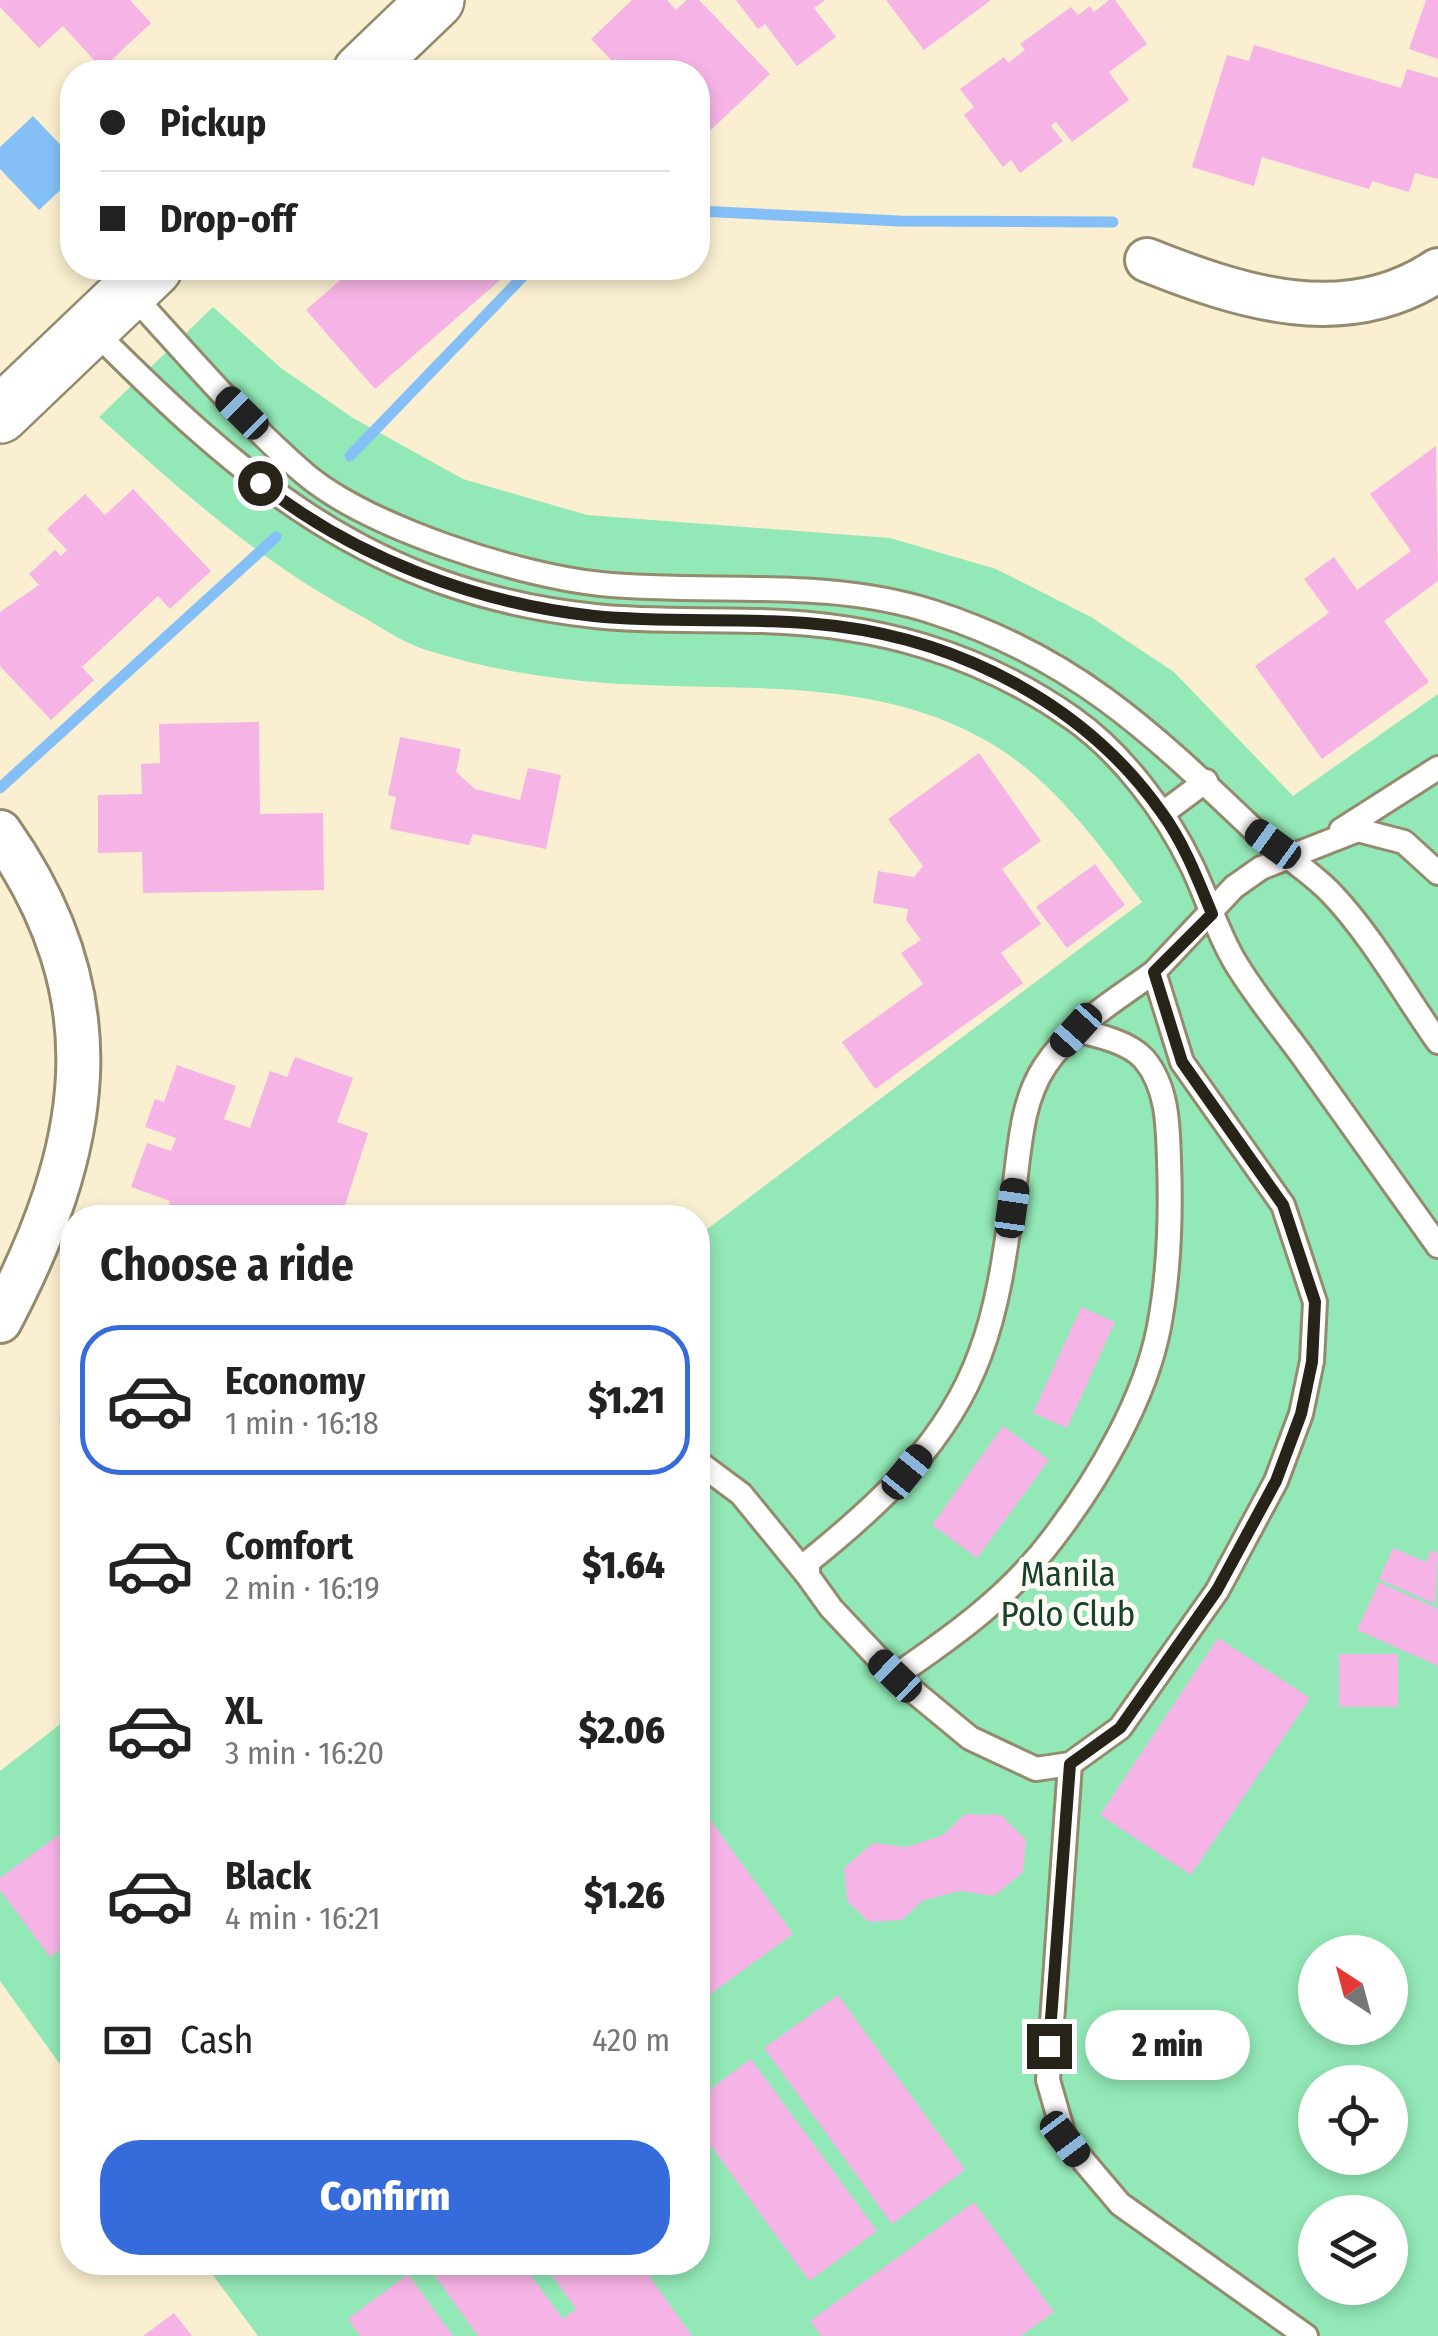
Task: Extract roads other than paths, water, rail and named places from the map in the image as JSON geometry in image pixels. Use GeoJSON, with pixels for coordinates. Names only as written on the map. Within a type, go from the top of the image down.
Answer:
{"type":"FeatureCollection","features":[{"type":"Feature","properties":{"kind":"main road"},"geometry":{"type":"LineString","coordinates":[[374,60],[436,0]]}},
{"type":"Feature","properties":{"kind":"main road"},"geometry":{"type":"LineString","coordinates":[[0,415],[125,295]]}},
{"type":"Feature","properties":{"kind":"street"},"geometry":{"type":"LineString","coordinates":[[1147,260],[1232,292],[1289,305],[1382,294],[1438,270]]}},
{"type":"Feature","properties":{"kind":"street"},"geometry":{"type":"LineString","coordinates":[[0,832],[56,932],[74,991],[78,1063],[75,1131],[58,1197],[36,1253],[0,1321]]}},
{"type":"Feature","properties":{"kind":"lane"},"geometry":{"type":"LineString","coordinates":[[125,295],[308,476],[396,526],[514,566],[598,584],[825,592],[930,611],[1014,644],[1097,690],[1206,781],[1254,831],[1291,857],[1333,895],[1438,1042]]}},
{"type":"Feature","properties":{"kind":"lane"},"geometry":{"type":"LineString","coordinates":[[125,295],[235,464],[327,531],[428,576],[505,599],[590,616],[836,626],[920,642],[998,672],[1076,721],[1162,813],[1234,961],[1438,1246]]}},
{"type":"Feature","properties":{"kind":"lane"},"geometry":{"type":"LineString","coordinates":[[235,464],[263,434]]}},
{"type":"Feature","properties":{"kind":"lane"},"geometry":{"type":"LineString","coordinates":[[1321,843],[1438,768]]}},
{"type":"Feature","properties":{"kind":"lane"},"geometry":{"type":"LineString","coordinates":[[1162,813],[1206,781]]}},
{"type":"Feature","properties":{"kind":"lane"},"geometry":{"type":"LineString","coordinates":[[808,1576],[808,1562],[890,1494],[958,1400],[980,1355],[1000,1287],[1028,1104],[1044,1068],[1076,1030],[1154,972],[1234,887],[1261,868],[1358,830],[1404,842],[1438,872]]}},
{"type":"Feature","properties":{"kind":"lane"},"geometry":{"type":"LineString","coordinates":[[710,1471],[741,1494],[862,1645],[970,1738],[1036,1769],[1070,1764],[1120,1728],[1217,1590],[1276,1481],[1301,1414],[1312,1362],[1315,1302],[1283,1205],[1182,1062],[1154,972]]}},
{"type":"Feature","properties":{"kind":"lane"},"geometry":{"type":"LineString","coordinates":[[895,1676],[971,1624],[1054,1537],[1105,1457],[1141,1383],[1159,1328],[1162,1293],[1170,1185],[1168,1025]]}},
{"type":"Feature","properties":{"kind":"lane"},"geometry":{"type":"LineString","coordinates":[[1076,1030],[1098,1035],[1143,1057],[1156,1077],[1167,1114]]}},
{"type":"Feature","properties":{"kind":"lane"},"geometry":{"type":"LineString","coordinates":[[1070,1764],[1048,2080],[1065,2139],[1120,2204],[1306,2336]]}},
{"type":"Feature","properties":{"kind":"water"},"geometry":{"type":"Polygon","coordinates":[[[33,116],[60,144],[60,190],[39,210],[0,169],[0,147],[33,116]]]}},
{"type":"Feature","properties":{"kind":"waterway"},"geometry":{"type":"LineString","coordinates":[[710,212],[899,221],[1113,222]]}},
{"type":"Feature","properties":{"kind":"waterway"},"geometry":{"type":"LineString","coordinates":[[350,456],[519,280]]}},
{"type":"Feature","properties":{"kind":"waterway"},"geometry":{"type":"LineString","coordinates":[[0,788],[276,537]]}},
{"type":"Feature","properties":{"kind":"park label","name":"Manila Polo Club"},"geometry":{"type":"Point","coordinates":[1068,1594]}}]}
